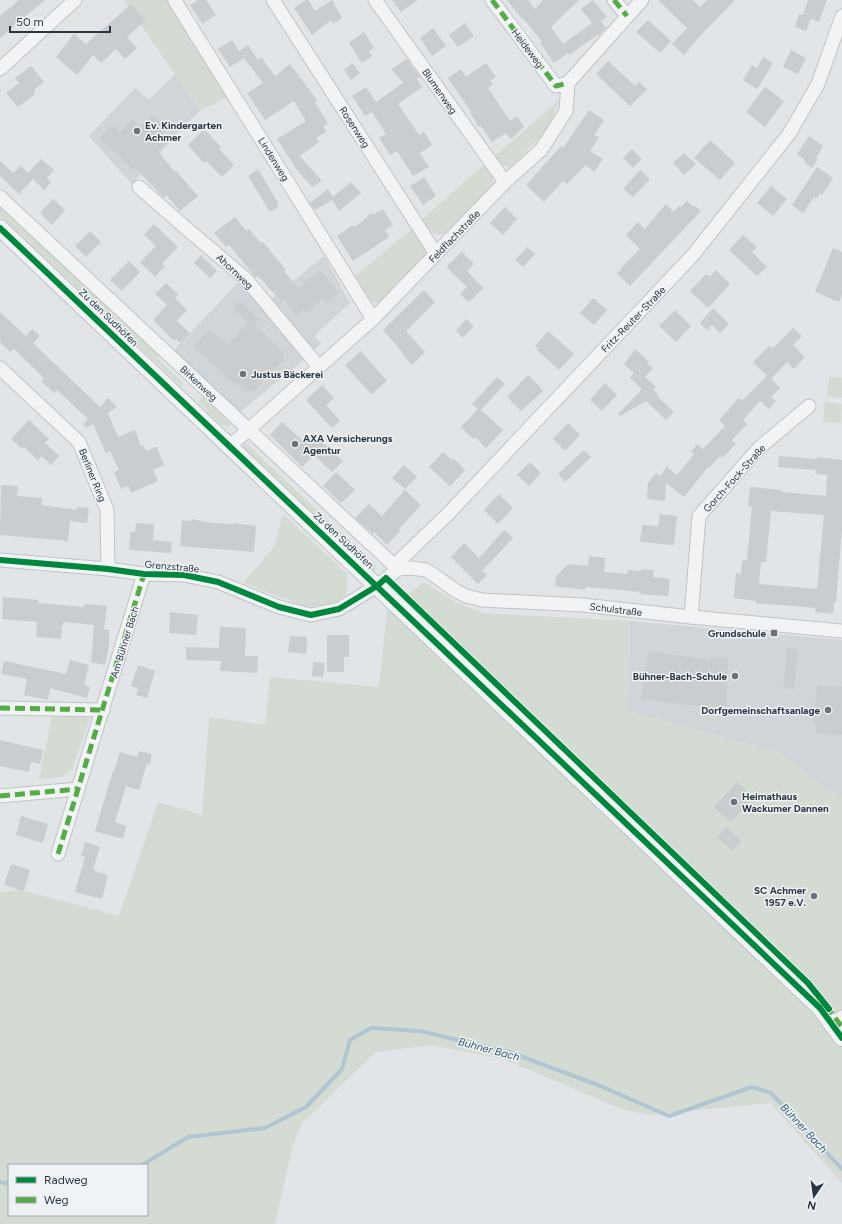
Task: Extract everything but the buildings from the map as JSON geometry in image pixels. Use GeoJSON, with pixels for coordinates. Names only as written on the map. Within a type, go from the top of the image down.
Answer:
{"type":"FeatureCollection","features":[{"type":"Feature","properties":{"kind":"street"},"geometry":{"type":"LineString","coordinates":[[0,69],[75,0]]}},
{"type":"Feature","properties":{"kind":"street","name":"Lindenweg"},"geometry":{"type":"LineString","coordinates":[[176,0],[175,1],[373,319]]}},
{"type":"Feature","properties":{"kind":"street","name":"Rosenweg"},"geometry":{"type":"LineString","coordinates":[[273,0],[436,254]]}},
{"type":"Feature","properties":{"kind":"street","name":"Blumenweg"},"geometry":{"type":"LineString","coordinates":[[375,0],[505,182]]}},
{"type":"Feature","properties":{"kind":"street","name":"Heideweg"},"geometry":{"type":"LineString","coordinates":[[492,0],[556,86],[568,83]]}},
{"type":"Feature","properties":{"kind":"street"},"geometry":{"type":"LineString","coordinates":[[614,0],[627,16]]}},
{"type":"Feature","properties":{"kind":"street"},"geometry":{"type":"LineString","coordinates":[[568,83],[642,0]]}},
{"type":"Feature","properties":{"kind":"street","name":"Fritz-Reuter-Straße"},"geometry":{"type":"LineString","coordinates":[[377,586],[398,569],[398,562],[448,514],[694,255],[789,134],[818,84],[842,16]]}},
{"type":"Feature","properties":{"kind":"street","name":"Feldflachstraße"},"geometry":{"type":"LineString","coordinates":[[230,446],[373,319],[505,182],[541,150],[566,111],[568,83]]}},
{"type":"Feature","properties":{"kind":"street","name":"Ahornweg"},"geometry":{"type":"LineString","coordinates":[[139,187],[187,230],[246,279],[319,367]]}},
{"type":"Feature","properties":{"kind":"street","name":"Birkenweg"},"geometry":{"type":"LineString","coordinates":[[0,197],[398,569]]}},
{"type":"Feature","properties":{"kind":"street","name":"Zu den Südhöfen"},"geometry":{"type":"LineString","coordinates":[[0,228],[839,1027]]}},
{"type":"Feature","properties":{"kind":"street","name":"Berliner Ring"},"geometry":{"type":"LineString","coordinates":[[0,368],[79,442],[107,510],[108,569]]}},
{"type":"Feature","properties":{"kind":"street","name":"Gorch-Fock-Straße"},"geometry":{"type":"LineString","coordinates":[[690,617],[699,516],[759,448],[809,406]]}},
{"type":"Feature","properties":{"kind":"street","name":"Grenzstraße"},"geometry":{"type":"LineString","coordinates":[[0,560],[108,569],[144,574],[184,575],[218,582],[279,607],[311,615],[339,610],[377,586]]}},
{"type":"Feature","properties":{"kind":"street","name":"Schulstraße"},"geometry":{"type":"LineString","coordinates":[[398,569],[411,568],[426,570],[456,591],[466,596],[482,600],[583,605],[690,617],[842,631]]}},
{"type":"Feature","properties":{"kind":"street","name":"Am Bühner Bach"},"geometry":{"type":"LineString","coordinates":[[58,854],[144,574]]}},
{"type":"Feature","properties":{"kind":"street"},"geometry":{"type":"LineString","coordinates":[[0,708],[103,710]]}},
{"type":"Feature","properties":{"kind":"street"},"geometry":{"type":"LineString","coordinates":[[0,796],[78,789]]}},
{"type":"Feature","properties":{"kind":"shaded area"},"geometry":{"type":"Polygon","coordinates":[[[124,0],[172,0],[228,97],[200,111],[124,0]]]}},
{"type":"Feature","properties":{"kind":"shaded area","name":"Ev. Kindergarten Achmer"},"geometry":{"type":"Polygon","coordinates":[[[175,74],[200,111],[184,126],[132,184],[89,136],[135,88],[149,100],[175,74]]]}},
{"type":"Feature","properties":{"kind":"shaded area"},"geometry":{"type":"Polygon","coordinates":[[[559,100],[548,130],[510,167],[502,166],[495,156],[559,100]]]}},
{"type":"Feature","properties":{"kind":"shaded area"},"geometry":{"type":"Polygon","coordinates":[[[485,164],[493,176],[492,186],[446,233],[439,235],[430,232],[422,219],[485,164]]]}},
{"type":"Feature","properties":{"kind":"shaded area"},"geometry":{"type":"Polygon","coordinates":[[[0,203],[159,356],[157,358],[184,384],[182,387],[0,216],[0,203]]]}},
{"type":"Feature","properties":{"kind":"shaded area"},"geometry":{"type":"Polygon","coordinates":[[[414,227],[426,246],[425,259],[383,300],[376,303],[368,301],[355,276],[414,227]]]}},
{"type":"Feature","properties":{"kind":"shaded area"},"geometry":{"type":"Polygon","coordinates":[[[324,256],[350,303],[314,336],[321,343],[305,359],[240,412],[173,351],[247,273],[270,300],[324,256]]]}},
{"type":"Feature","properties":{"kind":"shaded area"},"geometry":{"type":"Polygon","coordinates":[[[829,377],[842,378],[842,398],[827,396],[829,377]]]}},
{"type":"Feature","properties":{"kind":"shaded area"},"geometry":{"type":"Polygon","coordinates":[[[204,395],[231,423],[229,427],[217,421],[198,401],[204,395]]]}},
{"type":"Feature","properties":{"kind":"shaded area"},"geometry":{"type":"Polygon","coordinates":[[[825,402],[842,404],[841,423],[823,422],[825,402]]]}},
{"type":"Feature","properties":{"kind":"shaded area"},"geometry":{"type":"Polygon","coordinates":[[[246,443],[376,565],[375,570],[371,569],[244,450],[243,446],[246,443]]]}},
{"type":"Feature","properties":{"kind":"shaded area"},"geometry":{"type":"Polygon","coordinates":[[[283,514],[346,573],[348,584],[346,595],[333,604],[306,607],[243,583],[274,547],[283,514]]]}},
{"type":"Feature","properties":{"kind":"shaded area"},"geometry":{"type":"Polygon","coordinates":[[[424,582],[457,603],[483,613],[630,621],[628,711],[781,753],[818,783],[842,797],[842,1183],[770,1103],[649,1115],[624,1110],[503,1059],[431,1045],[376,1052],[301,1124],[292,1149],[275,1224],[0,1224],[0,892],[21,890],[119,916],[158,802],[202,815],[209,717],[265,725],[270,677],[379,687],[387,611],[424,582]]]}},
{"type":"Feature","properties":{"kind":"shaded area","name":"Bühner-Bach-Schule"},"geometry":{"type":"Polygon","coordinates":[[[630,621],[842,640],[842,797],[818,783],[781,753],[628,711],[630,621]]]}},
{"type":"Feature","properties":{"kind":"shaded area"},"geometry":{"type":"Polygon","coordinates":[[[52,716],[90,718],[72,769],[63,777],[39,779],[52,716]]]}},
{"type":"Feature","properties":{"kind":"waterway","name":"Bühner Bach"},"geometry":{"type":"LineString","coordinates":[[144,1164],[188,1137],[265,1128],[306,1107],[342,1069],[350,1040],[371,1028],[420,1031],[509,1052],[598,1085],[669,1116],[752,1087],[771,1093],[842,1169]]}},
{"type":"Feature","properties":{"kind":"waterway","name":"Bühner Bach"},"geometry":{"type":"LineString","coordinates":[[0,1182],[8,1184]]}},
{"type":"Feature","properties":{"kind":"marked path"},"geometry":{"type":"LineString","coordinates":[[492,0],[556,86],[568,83]]}},
{"type":"Feature","properties":{"kind":"marked path"},"geometry":{"type":"LineString","coordinates":[[614,0],[627,16]]}},
{"type":"Feature","properties":{"kind":"marked path"},"geometry":{"type":"LineString","coordinates":[[58,854],[144,574]]}},
{"type":"Feature","properties":{"kind":"marked path"},"geometry":{"type":"LineString","coordinates":[[0,708],[103,710]]}},
{"type":"Feature","properties":{"kind":"marked path"},"geometry":{"type":"LineString","coordinates":[[0,796],[78,789]]}},
{"type":"Feature","properties":{"kind":"marked path"},"geometry":{"type":"LineString","coordinates":[[826,1006],[842,1027]]}},
{"type":"Feature","properties":{"kind":"cycle path"},"geometry":{"type":"LineString","coordinates":[[0,228],[820,1008],[842,1038]]}},
{"type":"Feature","properties":{"kind":"cycle path"},"geometry":{"type":"LineString","coordinates":[[0,560],[108,569],[144,574],[184,575],[218,582],[279,607],[311,615],[339,609],[377,586],[386,578],[808,983],[829,1009]]}},
{"type":"Feature","properties":{"kind":"place","name":"Ev. Kindergarten Achmer"},"geometry":{"type":"Point","coordinates":[137,131]}},
{"type":"Feature","properties":{"kind":"place","name":"Justus Bäckerei"},"geometry":{"type":"Point","coordinates":[243,374]}},
{"type":"Feature","properties":{"kind":"place","name":"AXA Versicherungs Agentur"},"geometry":{"type":"Point","coordinates":[295,444]}},
{"type":"Feature","properties":{"kind":"place","name":"Grundschule"},"geometry":{"type":"Point","coordinates":[774,633]}},
{"type":"Feature","properties":{"kind":"place","name":"Bühner-Bach-Schule"},"geometry":{"type":"Point","coordinates":[735,676]}},
{"type":"Feature","properties":{"kind":"place","name":"Dorfgemeinschaftsanlage"},"geometry":{"type":"Point","coordinates":[828,710]}},
{"type":"Feature","properties":{"kind":"place","name":"Heimathaus Wackumer Dannen"},"geometry":{"type":"Point","coordinates":[734,802]}},
{"type":"Feature","properties":{"kind":"place","name":"SC Achmer 1957 e.V."},"geometry":{"type":"Point","coordinates":[814,896]}}]}
